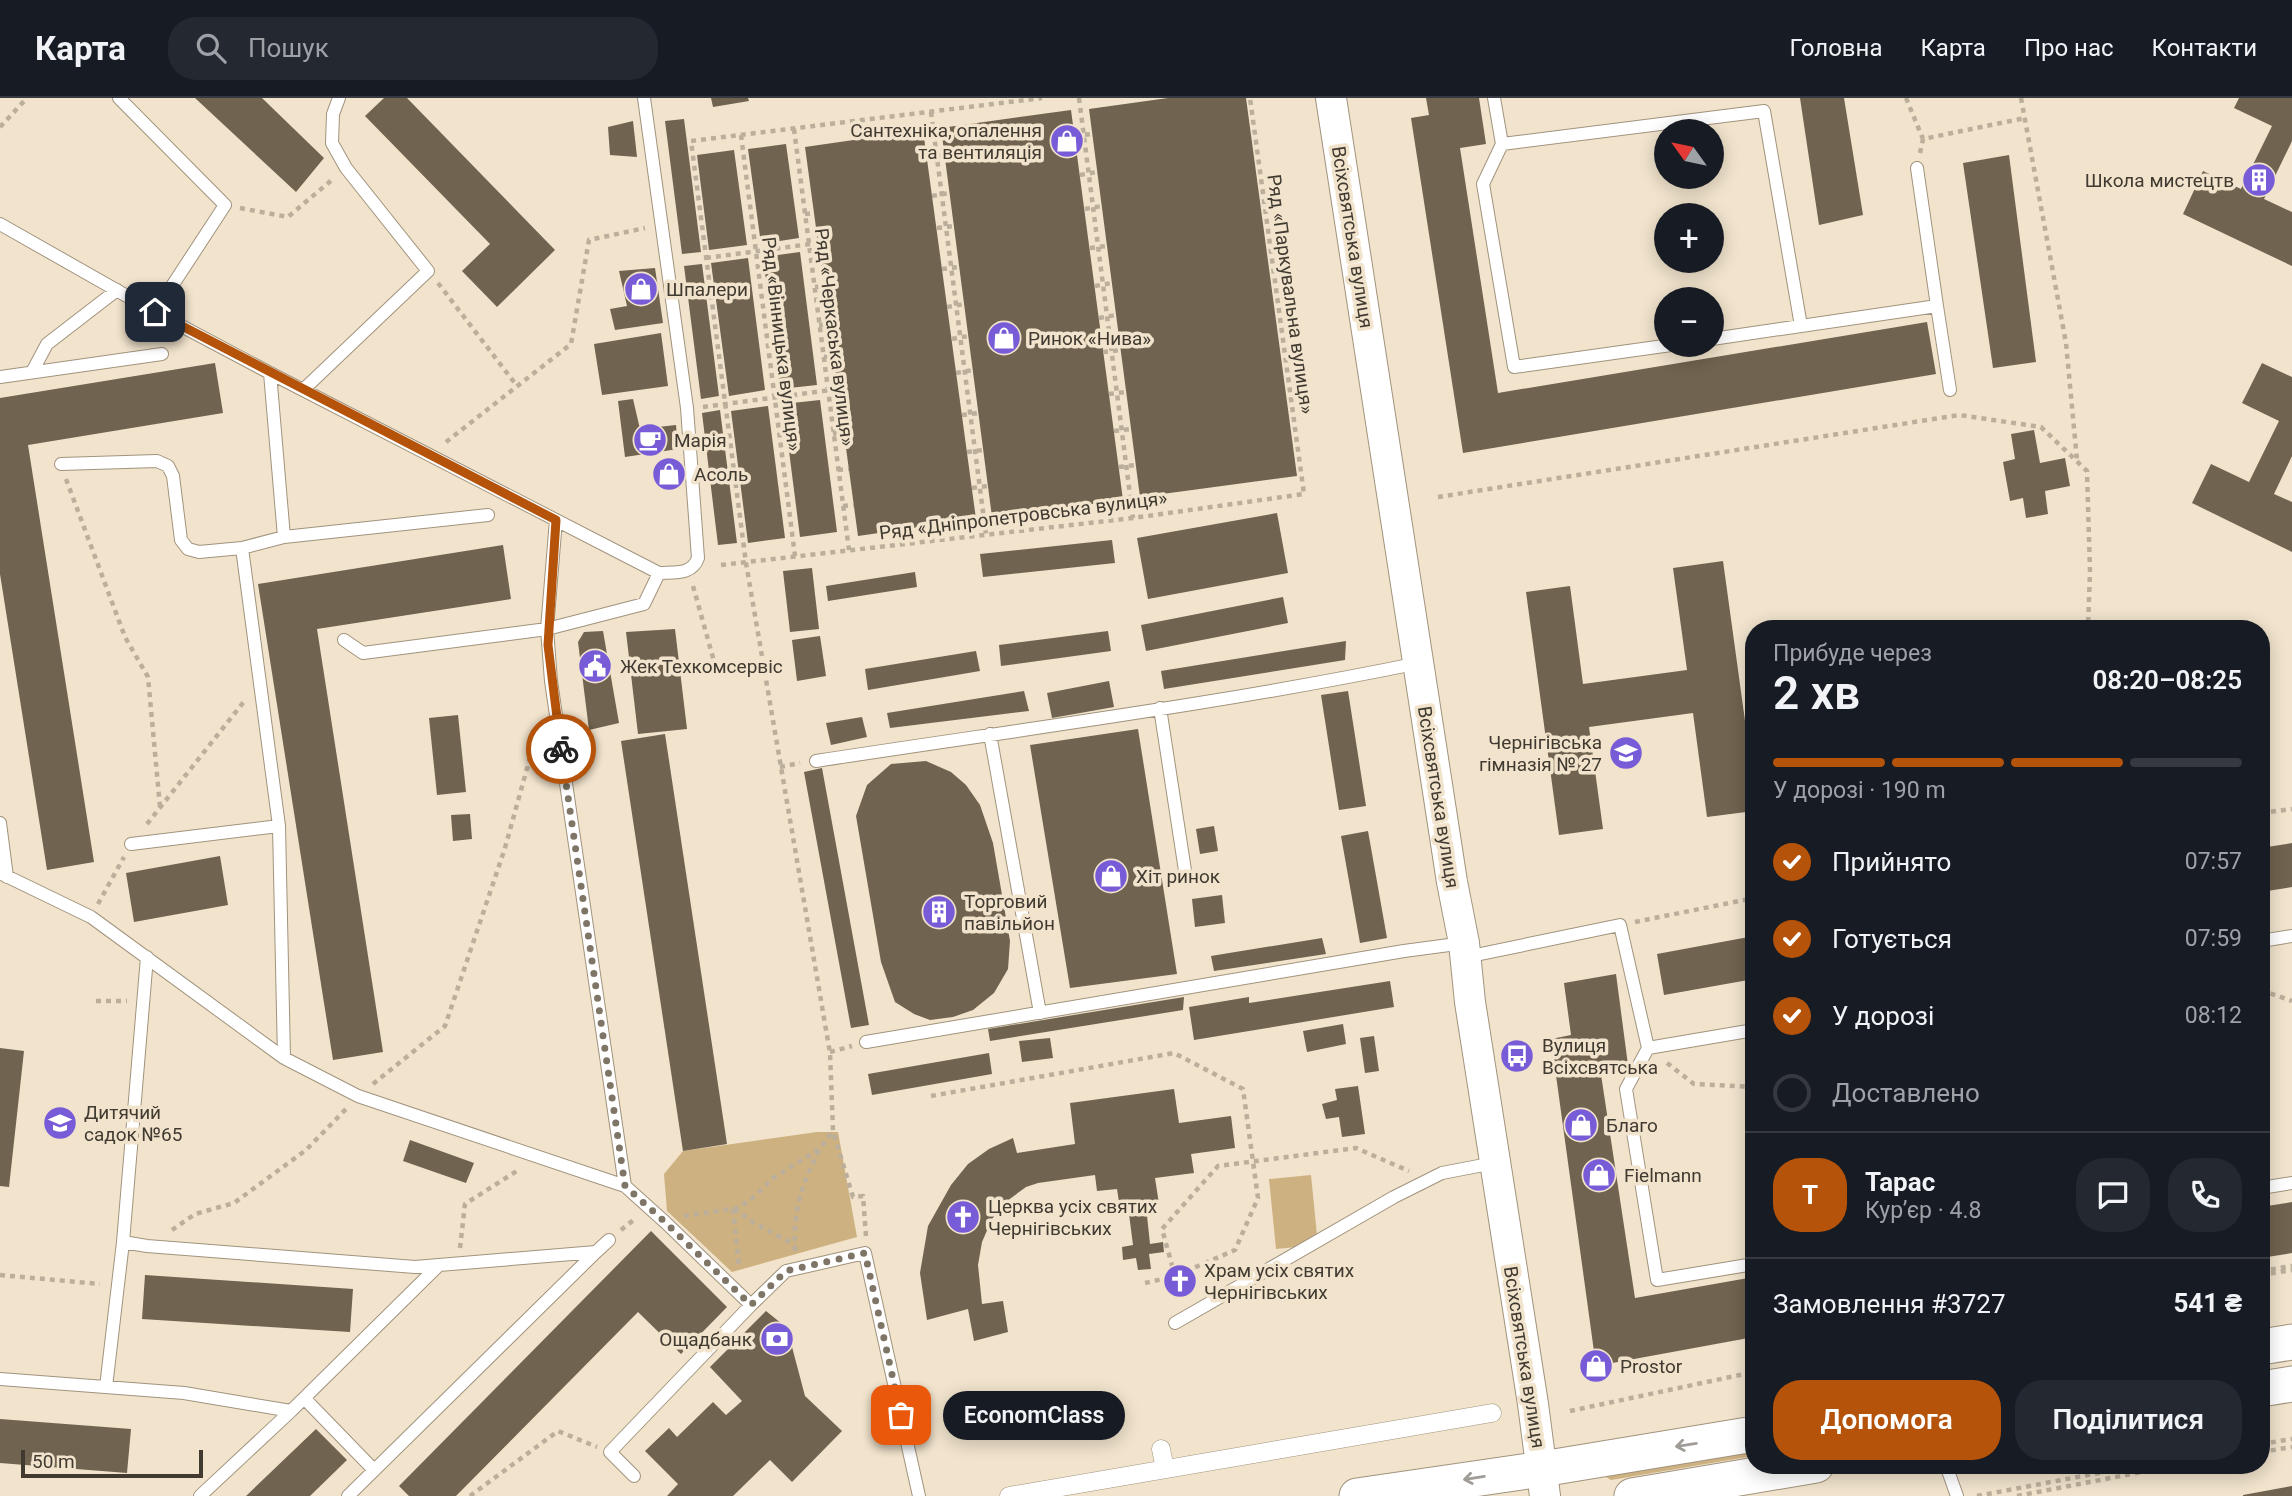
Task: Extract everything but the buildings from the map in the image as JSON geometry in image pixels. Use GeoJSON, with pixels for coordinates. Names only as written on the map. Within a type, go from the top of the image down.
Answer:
{"type":"FeatureCollection","features":[{"type":"Feature","properties":{"kind":"main road"},"geometry":{"type":"LineString","coordinates":[[2270,1346],[2292,1342]]}},
{"type":"Feature","properties":{"kind":"main road"},"geometry":{"type":"LineString","coordinates":[[2270,1388],[2292,1384]]}},
{"type":"Feature","properties":{"kind":"main road"},"geometry":{"type":"LineString","coordinates":[[1357,1496],[1544,1482],[1745,1436]]}},
{"type":"Feature","properties":{"kind":"main road"},"geometry":{"type":"LineString","coordinates":[[1632,1496],[1681,1492],[1771,1474]]}},
{"type":"Feature","properties":{"kind":"street","name":"Всіхсвятська вулиця"},"geometry":{"type":"LineString","coordinates":[[1331,98],[1452,883],[1465,950],[1494,1163],[1544,1482]]}},
{"type":"Feature","properties":{"kind":"street"},"geometry":{"type":"LineString","coordinates":[[1009,1496],[1492,1413]]}},
{"type":"Feature","properties":{"kind":"street"},"geometry":{"type":"LineString","coordinates":[[1161,1449],[1164,1469]]}},
{"type":"Feature","properties":{"kind":"lane"},"geometry":{"type":"LineString","coordinates":[[119,98],[225,205],[155,312]]}},
{"type":"Feature","properties":{"kind":"lane"},"geometry":{"type":"LineString","coordinates":[[303,390],[428,271],[346,168],[332,143],[333,114],[339,98]]}},
{"type":"Feature","properties":{"kind":"lane"},"geometry":{"type":"LineString","coordinates":[[0,224],[155,312],[270,373],[659,573],[688,571],[695,567],[698,558],[690,449],[684,387],[644,98]]}},
{"type":"Feature","properties":{"kind":"lane"},"geometry":{"type":"LineString","coordinates":[[1494,98],[1503,144],[1483,184],[1514,367],[1654,347]]}},
{"type":"Feature","properties":{"kind":"lane"},"geometry":{"type":"LineString","coordinates":[[1503,144],[1764,111],[1801,326]]}},
{"type":"Feature","properties":{"kind":"lane"},"geometry":{"type":"LineString","coordinates":[[1917,167],[1950,390]]}},
{"type":"Feature","properties":{"kind":"lane"},"geometry":{"type":"LineString","coordinates":[[32,372],[47,344],[117,290]]}},
{"type":"Feature","properties":{"kind":"lane"},"geometry":{"type":"LineString","coordinates":[[1724,337],[1937,306]]}},
{"type":"Feature","properties":{"kind":"lane"},"geometry":{"type":"LineString","coordinates":[[0,377],[162,355]]}},
{"type":"Feature","properties":{"kind":"lane"},"geometry":{"type":"LineString","coordinates":[[270,373],[284,537]]}},
{"type":"Feature","properties":{"kind":"lane"},"geometry":{"type":"LineString","coordinates":[[61,464],[157,461],[168,466],[173,476],[181,540],[188,549],[199,552],[242,548],[284,537],[488,515]]}},
{"type":"Feature","properties":{"kind":"lane"},"geometry":{"type":"LineString","coordinates":[[556,520],[547,629],[551,681],[625,1186]]}},
{"type":"Feature","properties":{"kind":"lane"},"geometry":{"type":"LineString","coordinates":[[242,548],[279,826],[284,1058]]}},
{"type":"Feature","properties":{"kind":"lane"},"geometry":{"type":"LineString","coordinates":[[344,640],[363,653],[547,629],[644,604],[659,573]]}},
{"type":"Feature","properties":{"kind":"lane"},"geometry":{"type":"LineString","coordinates":[[816,761],[1160,708],[1419,663]]}},
{"type":"Feature","properties":{"kind":"lane"},"geometry":{"type":"LineString","coordinates":[[1160,708],[1186,877]]}},
{"type":"Feature","properties":{"kind":"lane"},"geometry":{"type":"LineString","coordinates":[[990,734],[1040,1013]]}},
{"type":"Feature","properties":{"kind":"lane"},"geometry":{"type":"LineString","coordinates":[[0,823],[4,875],[91,918],[284,1058],[358,1096],[625,1186],[746,1300]]}},
{"type":"Feature","properties":{"kind":"lane"},"geometry":{"type":"LineString","coordinates":[[131,844],[279,826]]}},
{"type":"Feature","properties":{"kind":"lane"},"geometry":{"type":"LineString","coordinates":[[866,1042],[1404,951],[1465,950],[1620,925],[1648,1048],[1626,1088],[1657,1280],[1745,1265]]}},
{"type":"Feature","properties":{"kind":"lane"},"geometry":{"type":"LineString","coordinates":[[2270,940],[2292,936]]}},
{"type":"Feature","properties":{"kind":"lane"},"geometry":{"type":"LineString","coordinates":[[106,1387],[123,1242],[147,957]]}},
{"type":"Feature","properties":{"kind":"lane"},"geometry":{"type":"LineString","coordinates":[[1648,1048],[1745,1032]]}},
{"type":"Feature","properties":{"kind":"lane"},"geometry":{"type":"LineString","coordinates":[[1175,1323],[1442,1173],[1494,1163]]}},
{"type":"Feature","properties":{"kind":"lane"},"geometry":{"type":"LineString","coordinates":[[2270,1187],[2292,1183]]}},
{"type":"Feature","properties":{"kind":"lane"},"geometry":{"type":"LineString","coordinates":[[348,1496],[609,1240]]}},
{"type":"Feature","properties":{"kind":"lane"},"geometry":{"type":"LineString","coordinates":[[123,1242],[415,1267],[596,1252]]}},
{"type":"Feature","properties":{"kind":"lane"},"geometry":{"type":"LineString","coordinates":[[634,1476],[611,1452],[746,1300],[786,1271],[865,1253],[919,1496]]}},
{"type":"Feature","properties":{"kind":"lane"},"geometry":{"type":"LineString","coordinates":[[200,1496],[291,1411],[439,1265]]}},
{"type":"Feature","properties":{"kind":"lane"},"geometry":{"type":"LineString","coordinates":[[0,1379],[184,1393],[291,1411]]}},
{"type":"Feature","properties":{"kind":"lane"},"geometry":{"type":"LineString","coordinates":[[304,1398],[374,1470]]}},
{"type":"Feature","properties":{"kind":"lane"},"geometry":{"type":"LineString","coordinates":[[1949,1474],[1957,1496]]}},
{"type":"Feature","properties":{"kind":"path"},"geometry":{"type":"LineString","coordinates":[[0,127],[27,98]]}},
{"type":"Feature","properties":{"kind":"path"},"geometry":{"type":"LineString","coordinates":[[866,1234],[863,1196],[853,1198],[833,1131],[830,1052],[746,563],[691,141],[1042,98]]}},
{"type":"Feature","properties":{"kind":"path"},"geometry":{"type":"LineString","coordinates":[[1079,98],[1133,518]]}},
{"type":"Feature","properties":{"kind":"path","name":"Ряд «Паркувальна вулиця»"},"geometry":{"type":"LineString","coordinates":[[1250,98],[1294,443],[1304,494]]}},
{"type":"Feature","properties":{"kind":"path"},"geometry":{"type":"LineString","coordinates":[[1906,98],[1923,139],[1917,167]]}},
{"type":"Feature","properties":{"kind":"path"},"geometry":{"type":"LineString","coordinates":[[2021,98],[2066,343],[2077,461]]}},
{"type":"Feature","properties":{"kind":"path"},"geometry":{"type":"LineString","coordinates":[[931,112],[986,535]]}},
{"type":"Feature","properties":{"kind":"path"},"geometry":{"type":"LineString","coordinates":[[1923,139],[2025,118]]}},
{"type":"Feature","properties":{"kind":"path","name":"Ряд «Черкаська вулиця»"},"geometry":{"type":"LineString","coordinates":[[794,129],[849,550]]}},
{"type":"Feature","properties":{"kind":"path"},"geometry":{"type":"LineString","coordinates":[[1075,136],[1092,134]]}},
{"type":"Feature","properties":{"kind":"path","name":"Ряд «Вінницька вулиця»"},"geometry":{"type":"LineString","coordinates":[[741,135],[795,556]]}},
{"type":"Feature","properties":{"kind":"path"},"geometry":{"type":"LineString","coordinates":[[927,158],[944,155]]}},
{"type":"Feature","properties":{"kind":"path"},"geometry":{"type":"LineString","coordinates":[[225,205],[288,217],[346,168]]}},
{"type":"Feature","properties":{"kind":"path"},"geometry":{"type":"LineString","coordinates":[[1080,175],[1097,172]]}},
{"type":"Feature","properties":{"kind":"path"},"geometry":{"type":"LineString","coordinates":[[932,196],[950,193]]}},
{"type":"Feature","properties":{"kind":"path"},"geometry":{"type":"LineString","coordinates":[[1084,209],[1101,206]]}},
{"type":"Feature","properties":{"kind":"path"},"geometry":{"type":"LineString","coordinates":[[805,214],[814,213]]}},
{"type":"Feature","properties":{"kind":"path"},"geometry":{"type":"LineString","coordinates":[[446,442],[571,344],[589,240],[662,224]]}},
{"type":"Feature","properties":{"kind":"path"},"geometry":{"type":"LineString","coordinates":[[937,228],[954,226]]}},
{"type":"Feature","properties":{"kind":"path"},"geometry":{"type":"LineString","coordinates":[[706,258],[818,243]]}},
{"type":"Feature","properties":{"kind":"path"},"geometry":{"type":"LineString","coordinates":[[1090,248],[1107,246]]}},
{"type":"Feature","properties":{"kind":"path"},"geometry":{"type":"LineString","coordinates":[[942,269],[959,267]]}},
{"type":"Feature","properties":{"kind":"path"},"geometry":{"type":"LineString","coordinates":[[428,271],[517,386]]}},
{"type":"Feature","properties":{"kind":"path"},"geometry":{"type":"LineString","coordinates":[[1095,286],[1112,283]]}},
{"type":"Feature","properties":{"kind":"path"},"geometry":{"type":"LineString","coordinates":[[815,287],[824,286]]}},
{"type":"Feature","properties":{"kind":"path"},"geometry":{"type":"LineString","coordinates":[[947,307],[964,304]]}},
{"type":"Feature","properties":{"kind":"path"},"geometry":{"type":"LineString","coordinates":[[1099,318],[1116,315]]}},
{"type":"Feature","properties":{"kind":"path"},"geometry":{"type":"LineString","coordinates":[[819,325],[829,324]]}},
{"type":"Feature","properties":{"kind":"path"},"geometry":{"type":"LineString","coordinates":[[952,339],[968,336]]}},
{"type":"Feature","properties":{"kind":"path"},"geometry":{"type":"LineString","coordinates":[[1103,352],[1121,350]]}},
{"type":"Feature","properties":{"kind":"path"},"geometry":{"type":"LineString","coordinates":[[824,357],[833,356]]}},
{"type":"Feature","properties":{"kind":"path"},"geometry":{"type":"LineString","coordinates":[[956,373],[973,370]]}},
{"type":"Feature","properties":{"kind":"path"},"geometry":{"type":"LineString","coordinates":[[711,406],[838,389]]}},
{"type":"Feature","properties":{"kind":"path"},"geometry":{"type":"LineString","coordinates":[[1109,394],[1126,392]]}},
{"type":"Feature","properties":{"kind":"path"},"geometry":{"type":"LineString","coordinates":[[962,415],[979,413]]}},
{"type":"Feature","properties":{"kind":"path"},"geometry":{"type":"LineString","coordinates":[[1438,497],[1959,415],[2041,427],[2087,471],[2090,571],[2088,620]]}},
{"type":"Feature","properties":{"kind":"path"},"geometry":{"type":"LineString","coordinates":[[1114,431],[1131,429]]}},
{"type":"Feature","properties":{"kind":"path"},"geometry":{"type":"LineString","coordinates":[[834,433],[844,432]]}},
{"type":"Feature","properties":{"kind":"path"},"geometry":{"type":"LineString","coordinates":[[967,452],[984,450]]}},
{"type":"Feature","properties":{"kind":"path"},"geometry":{"type":"LineString","coordinates":[[61,464],[125,637],[148,677],[160,807]]}},
{"type":"Feature","properties":{"kind":"path"},"geometry":{"type":"LineString","coordinates":[[1119,467],[1136,465]]}},
{"type":"Feature","properties":{"kind":"path"},"geometry":{"type":"LineString","coordinates":[[838,470],[849,469]]}},
{"type":"Feature","properties":{"kind":"path"},"geometry":{"type":"LineString","coordinates":[[972,488],[988,486]]}},
{"type":"Feature","properties":{"kind":"path","name":"Ряд «Дніпропетровська вулиця»"},"geometry":{"type":"LineString","coordinates":[[721,565],[1133,518],[1304,494]]}},
{"type":"Feature","properties":{"kind":"path"},"geometry":{"type":"LineString","coordinates":[[843,506],[854,505]]}},
{"type":"Feature","properties":{"kind":"path"},"geometry":{"type":"LineString","coordinates":[[688,571],[718,672],[763,664]]}},
{"type":"Feature","properties":{"kind":"path"},"geometry":{"type":"LineString","coordinates":[[91,918],[131,844],[260,681]]}},
{"type":"Feature","properties":{"kind":"path"},"geometry":{"type":"LineString","coordinates":[[147,1246],[195,1214],[234,1203],[306,1150],[358,1096],[445,1026],[505,848],[551,681]]}},
{"type":"Feature","properties":{"kind":"path"},"geometry":{"type":"LineString","coordinates":[[2270,812],[2292,808]]}},
{"type":"Feature","properties":{"kind":"path"},"geometry":{"type":"LineString","coordinates":[[1620,925],[1745,900]]}},
{"type":"Feature","properties":{"kind":"path"},"geometry":{"type":"LineString","coordinates":[[2270,993],[2292,1001]]}},
{"type":"Feature","properties":{"kind":"path"},"geometry":{"type":"LineString","coordinates":[[96,1001],[142,1002]]}},
{"type":"Feature","properties":{"kind":"path"},"geometry":{"type":"LineString","coordinates":[[1648,1048],[1694,1084],[1745,1087]]}},
{"type":"Feature","properties":{"kind":"path"},"geometry":{"type":"LineString","coordinates":[[931,1096],[1174,1053],[1243,1089],[1258,1198],[1234,1250],[1175,1276],[1145,1283]]}},
{"type":"Feature","properties":{"kind":"path"},"geometry":{"type":"LineString","coordinates":[[796,1269],[794,1224],[804,1180],[833,1131]]}},
{"type":"Feature","properties":{"kind":"path"},"geometry":{"type":"LineString","coordinates":[[663,1219],[733,1209],[755,1196],[773,1178],[821,1148]]}},
{"type":"Feature","properties":{"kind":"path"},"geometry":{"type":"LineString","coordinates":[[1175,1276],[1162,1229],[1217,1166],[1356,1148],[1429,1180]]}},
{"type":"Feature","properties":{"kind":"path"},"geometry":{"type":"LineString","coordinates":[[458,1263],[465,1204],[538,1157]]}},
{"type":"Feature","properties":{"kind":"path"},"geometry":{"type":"LineString","coordinates":[[609,1240],[649,1207]]}},
{"type":"Feature","properties":{"kind":"path"},"geometry":{"type":"LineString","coordinates":[[733,1209],[795,1245]]}},
{"type":"Feature","properties":{"kind":"path"},"geometry":{"type":"LineString","coordinates":[[733,1209],[746,1300]]}},
{"type":"Feature","properties":{"kind":"path"},"geometry":{"type":"LineString","coordinates":[[2270,1272],[2292,1268]]}},
{"type":"Feature","properties":{"kind":"path"},"geometry":{"type":"LineString","coordinates":[[0,1275],[118,1286]]}},
{"type":"Feature","properties":{"kind":"path"},"geometry":{"type":"LineString","coordinates":[[1570,1411],[1745,1374]]}},
{"type":"Feature","properties":{"kind":"path"},"geometry":{"type":"LineString","coordinates":[[470,1496],[558,1431],[611,1452]]}},
{"type":"Feature","properties":{"kind":"path"},"geometry":{"type":"LineString","coordinates":[[2270,1443],[2292,1439]]}},
{"type":"Feature","properties":{"kind":"path"},"geometry":{"type":"LineString","coordinates":[[2270,1450],[2292,1447]]}},
{"type":"Feature","properties":{"kind":"path"},"geometry":{"type":"LineString","coordinates":[[1977,1496],[2093,1474]]}},
{"type":"Feature","properties":{"kind":"path"},"geometry":{"type":"LineString","coordinates":[[2017,1496],[2131,1474]]}},
{"type":"Feature","properties":{"kind":"shaded area"},"geometry":{"type":"Polygon","coordinates":[[[817,1132],[838,1132],[857,1237],[732,1272],[667,1211],[664,1174],[683,1151],[817,1132]]]}},
{"type":"Feature","properties":{"kind":"shaded area"},"geometry":{"type":"Polygon","coordinates":[[[1311,1175],[1318,1245],[1276,1249],[1269,1179],[1311,1175]]]}},
{"type":"Feature","properties":{"kind":"shaded area"},"geometry":{"type":"Polygon","coordinates":[[[1745,1447],[1745,1457],[1611,1480],[1605,1473],[1745,1447]]]}},
{"type":"Feature","properties":{"kind":"way so far"},"geometry":{"type":"LineString","coordinates":[[561,749],[625,1186],[751,1305],[786,1271],[865,1253],[901,1415]]}},
{"type":"Feature","properties":{"kind":"place","name":"Сантехніка, опалення та вентиляція"},"geometry":{"type":"Point","coordinates":[1067,141]}},
{"type":"Feature","properties":{"kind":"place","name":"Школа мистецтв"},"geometry":{"type":"Point","coordinates":[2259,180]}},
{"type":"Feature","properties":{"kind":"place","name":"Шпалери"},"geometry":{"type":"Point","coordinates":[641,289]}},
{"type":"Feature","properties":{"kind":"place","name":"Ринок «Нива»"},"geometry":{"type":"Point","coordinates":[1004,338]}},
{"type":"Feature","properties":{"kind":"place","name":"Марія"},"geometry":{"type":"Point","coordinates":[650,440]}},
{"type":"Feature","properties":{"kind":"place","name":"Асоль"},"geometry":{"type":"Point","coordinates":[669,474]}},
{"type":"Feature","properties":{"kind":"place","name":"Жек Техкомсервіс"},"geometry":{"type":"Point","coordinates":[595,666]}},
{"type":"Feature","properties":{"kind":"place","name":"Чернігівська гімназія № 27"},"geometry":{"type":"Point","coordinates":[1626,753]}},
{"type":"Feature","properties":{"kind":"place","name":"Хіт ринок"},"geometry":{"type":"Point","coordinates":[1111,876]}},
{"type":"Feature","properties":{"kind":"place","name":"Торговий павільйон"},"geometry":{"type":"Point","coordinates":[939,912]}},
{"type":"Feature","properties":{"kind":"place","name":"Вулиця Всіхсвятська"},"geometry":{"type":"Point","coordinates":[1517,1056]}},
{"type":"Feature","properties":{"kind":"place","name":"Дитячий садок №65"},"geometry":{"type":"Point","coordinates":[60,1123]}},
{"type":"Feature","properties":{"kind":"place","name":"Благо"},"geometry":{"type":"Point","coordinates":[1581,1125]}},
{"type":"Feature","properties":{"kind":"place","name":"Fielmann"},"geometry":{"type":"Point","coordinates":[1599,1175]}},
{"type":"Feature","properties":{"kind":"place","name":"Церква усіх святих Чернігівських"},"geometry":{"type":"Point","coordinates":[963,1217]}},
{"type":"Feature","properties":{"kind":"place","name":"Храм усіх святих Чернігівських"},"geometry":{"type":"Point","coordinates":[1180,1281]}},
{"type":"Feature","properties":{"kind":"place","name":"Ощадбанк"},"geometry":{"type":"Point","coordinates":[777,1339]}},
{"type":"Feature","properties":{"kind":"place","name":"Prostor"},"geometry":{"type":"Point","coordinates":[1596,1366]}},
{"type":"Feature","properties":{"kind":"place","name":"EconomClass"},"geometry":{"type":"Point","coordinates":[901,1415]}},
{"type":"Feature","properties":{"kind":"route"},"geometry":{"type":"LineString","coordinates":[[155,312],[556,520],[547,629],[561,749]]}}]}
